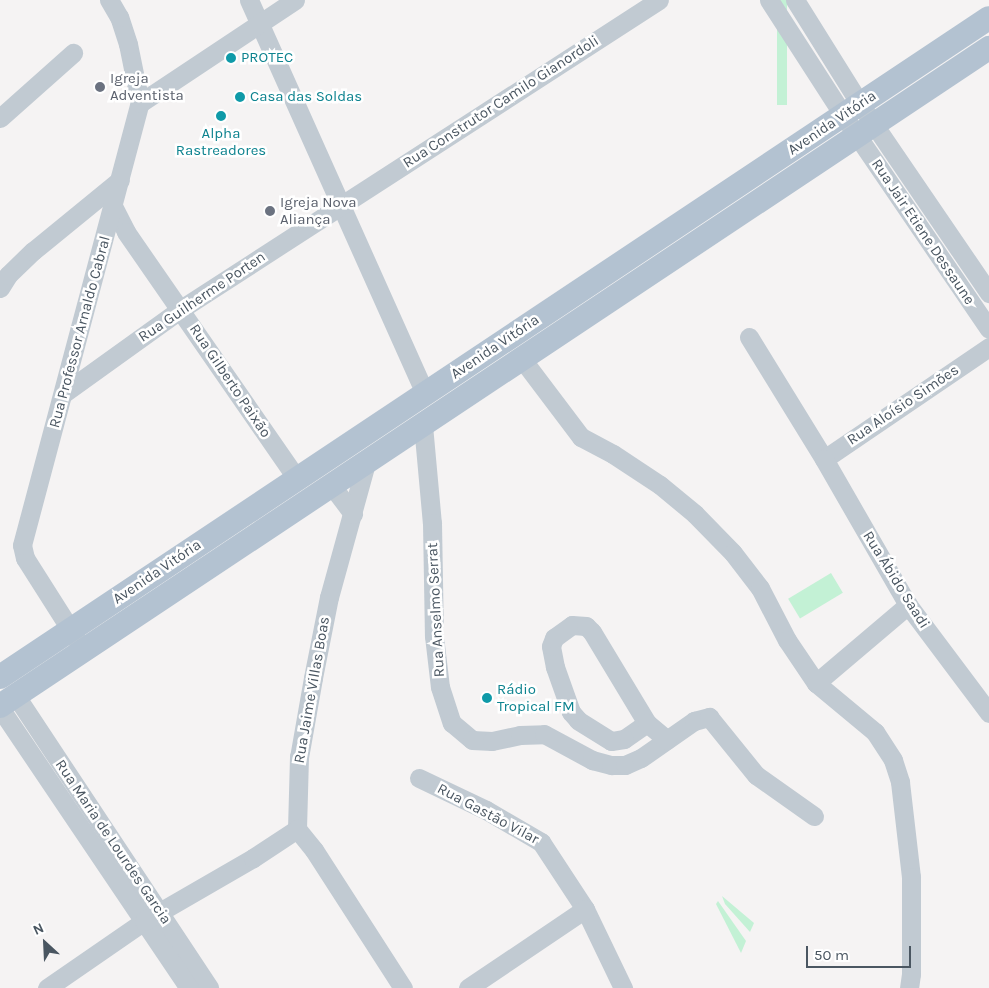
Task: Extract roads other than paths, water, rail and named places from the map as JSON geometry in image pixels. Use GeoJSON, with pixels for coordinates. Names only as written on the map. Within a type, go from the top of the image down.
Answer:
{"type":"FeatureCollection","features":[{"type":"Feature","properties":{"kind":"main road","name":"Avenida Vitória"},"geometry":{"type":"LineString","coordinates":[[0,677],[989,18]]}},
{"type":"Feature","properties":{"kind":"main road","name":"Avenida Vitória"},"geometry":{"type":"LineString","coordinates":[[5,703],[989,48]]}},
{"type":"Feature","properties":{"kind":"main road"},"geometry":{"type":"LineString","coordinates":[[403,439],[426,415],[428,404],[425,394]]}},
{"type":"Feature","properties":{"kind":"street","name":"Rua Professor Arnaldo Cabral"},"geometry":{"type":"LineString","coordinates":[[84,651],[22,552],[22,545],[64,394],[103,240],[114,208],[140,103],[128,44],[119,17],[108,0]]}},
{"type":"Feature","properties":{"kind":"street"},"geometry":{"type":"LineString","coordinates":[[249,0],[425,394]]}},
{"type":"Feature","properties":{"kind":"street"},"geometry":{"type":"LineString","coordinates":[[140,103],[295,0]]}},
{"type":"Feature","properties":{"kind":"street","name":"Rua Construtor Camilo Gianordoli"},"geometry":{"type":"LineString","coordinates":[[342,205],[660,0]]}},
{"type":"Feature","properties":{"kind":"street"},"geometry":{"type":"LineString","coordinates":[[769,0],[866,130]]}},
{"type":"Feature","properties":{"kind":"street"},"geometry":{"type":"LineString","coordinates":[[795,0],[852,110]]}},
{"type":"Feature","properties":{"kind":"street"},"geometry":{"type":"LineString","coordinates":[[0,118],[73,53]]}},
{"type":"Feature","properties":{"kind":"street","name":"Rua Jair Etiene Dessaune"},"geometry":{"type":"LineString","coordinates":[[866,130],[989,294]]}},
{"type":"Feature","properties":{"kind":"street","name":"Rua Jair Etiene Dessaune"},"geometry":{"type":"LineString","coordinates":[[866,130],[989,329]]}},
{"type":"Feature","properties":{"kind":"street"},"geometry":{"type":"LineString","coordinates":[[0,288],[8,275],[34,251],[120,180]]}},
{"type":"Feature","properties":{"kind":"street","name":"Rua Guilherme Porten"},"geometry":{"type":"LineString","coordinates":[[64,394],[181,309],[342,205]]}},
{"type":"Feature","properties":{"kind":"street","name":"Rua Gilberto Paixão"},"geometry":{"type":"LineString","coordinates":[[114,208],[126,232],[297,479]]}},
{"type":"Feature","properties":{"kind":"street"},"geometry":{"type":"LineString","coordinates":[[103,240],[126,232]]}},
{"type":"Feature","properties":{"kind":"street","name":"Rua Ábido Saadi"},"geometry":{"type":"LineString","coordinates":[[749,337],[826,462],[908,605],[989,713]]}},
{"type":"Feature","properties":{"kind":"street","name":"Rua Aloísio Simões"},"geometry":{"type":"LineString","coordinates":[[826,462],[989,347]]}},
{"type":"Feature","properties":{"kind":"street"},"geometry":{"type":"LineString","coordinates":[[522,359],[581,437],[614,454],[660,485],[695,514],[734,553],[760,588],[784,636],[816,683],[875,732],[893,760],[900,782],[911,877],[911,974],[909,988]]}},
{"type":"Feature","properties":{"kind":"street","name":"Rua Anselmo Serrat"},"geometry":{"type":"LineString","coordinates":[[423,425],[432,524],[434,636],[440,687],[452,723],[472,740],[492,741],[520,735],[544,734],[592,760],[611,765],[625,765],[641,758],[694,721],[709,717],[756,775],[814,816]]}},
{"type":"Feature","properties":{"kind":"street","name":"Rua Jaime Villas Boas"},"geometry":{"type":"LineString","coordinates":[[297,829],[298,757],[311,686],[329,597],[366,463]]}},
{"type":"Feature","properties":{"kind":"street"},"geometry":{"type":"LineString","coordinates":[[332,486],[353,514]]}},
{"type":"Feature","properties":{"kind":"street"},"geometry":{"type":"LineString","coordinates":[[816,683],[908,605]]}},
{"type":"Feature","properties":{"kind":"street"},"geometry":{"type":"LineString","coordinates":[[647,723],[624,739],[611,741],[578,720],[571,712],[555,667],[551,646],[554,638],[572,625],[586,626],[592,632],[647,723],[667,740]]}},
{"type":"Feature","properties":{"kind":"street","name":"Rua Maria de Lourdes Garcia"},"geometry":{"type":"LineString","coordinates":[[5,703],[152,917],[209,988]]}},
{"type":"Feature","properties":{"kind":"street","name":"Rua Gastão Vilar"},"geometry":{"type":"LineString","coordinates":[[419,778],[486,810],[542,842],[586,908],[623,988]]}},
{"type":"Feature","properties":{"kind":"street"},"geometry":{"type":"LineString","coordinates":[[47,988],[152,917],[253,858],[297,829],[314,850],[404,988]]}},
{"type":"Feature","properties":{"kind":"street"},"geometry":{"type":"LineString","coordinates":[[468,988],[586,908]]}},
{"type":"Feature","properties":{"kind":"street","name":"Rua Maria de Lourdes Garcia"},"geometry":{"type":"LineString","coordinates":[[152,917],[189,988]]}},
{"type":"Feature","properties":{"kind":"place","name":"PROTEC"},"geometry":{"type":"Point","coordinates":[231,58]}},
{"type":"Feature","properties":{"kind":"place","name":"Igreja Adventista"},"geometry":{"type":"Point","coordinates":[100,87]}},
{"type":"Feature","properties":{"kind":"place","name":"Casa das Soldas"},"geometry":{"type":"Point","coordinates":[240,97]}},
{"type":"Feature","properties":{"kind":"place","name":"Alpha Rastreadores"},"geometry":{"type":"Point","coordinates":[221,116]}},
{"type":"Feature","properties":{"kind":"place","name":"Igreja Nova Aliança"},"geometry":{"type":"Point","coordinates":[270,211]}},
{"type":"Feature","properties":{"kind":"place","name":"Rádio Tropical FM"},"geometry":{"type":"Point","coordinates":[487,698]}}]}
